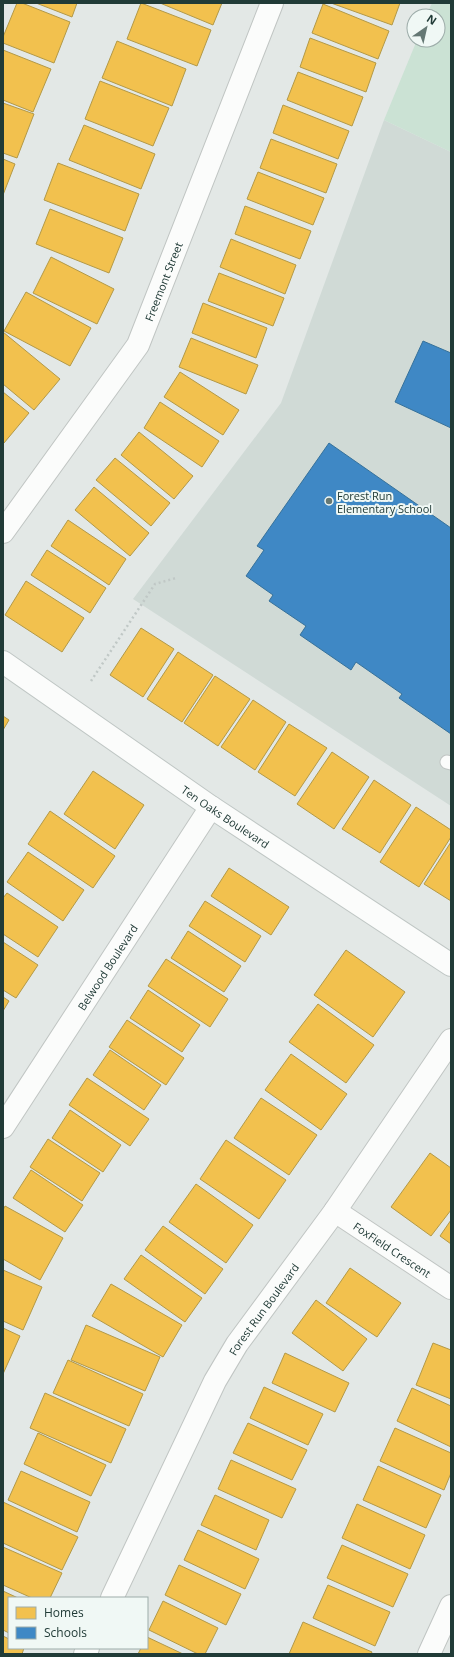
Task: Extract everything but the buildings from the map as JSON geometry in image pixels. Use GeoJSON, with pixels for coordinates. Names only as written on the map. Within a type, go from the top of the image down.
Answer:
{"type":"FeatureCollection","features":[{"type":"Feature","properties":{"kind":"street","name":"Freemont Street"},"geometry":{"type":"LineString","coordinates":[[3,532],[138,345],[272,3]]}},
{"type":"Feature","properties":{"kind":"street","name":"Ten Oaks Boulevard"},"geometry":{"type":"LineString","coordinates":[[3,662],[211,807],[451,965]]}},
{"type":"Feature","properties":{"kind":"street","name":"Belwood Boulevard"},"geometry":{"type":"LineString","coordinates":[[3,1127],[211,807]]}},
{"type":"Feature","properties":{"kind":"street","name":"Forest Run Boulevard"},"geometry":{"type":"LineString","coordinates":[[112,1597],[215,1381],[237,1344],[335,1211],[451,1040]]}},
{"type":"Feature","properties":{"kind":"street","name":"FoxField Crescent"},"geometry":{"type":"LineString","coordinates":[[335,1211],[451,1288]]}},
{"type":"Feature","properties":{"kind":"street"},"geometry":{"type":"LineString","coordinates":[[429,1654],[451,1606]]}},
{"type":"Feature","properties":{"kind":"path"},"geometry":{"type":"LineString","coordinates":[[91,681],[155,584],[176,578]]}},
{"type":"Feature","properties":{"kind":"shaded area","name":"Forest Run Elementary School"},"geometry":{"type":"Polygon","coordinates":[[[384,120],[451,152],[451,806],[133,599],[281,403],[384,120]]]}},
{"type":"Feature","properties":{"kind":"green space"},"geometry":{"type":"Polygon","coordinates":[[[432,3],[451,3],[451,152],[384,120],[414,48],[446,48],[446,8],[430,8],[432,3]]]}},
{"type":"Feature","properties":{"kind":"place","name":"Forest Run Elementary School"},"geometry":{"type":"Point","coordinates":[329,501]}}]}
